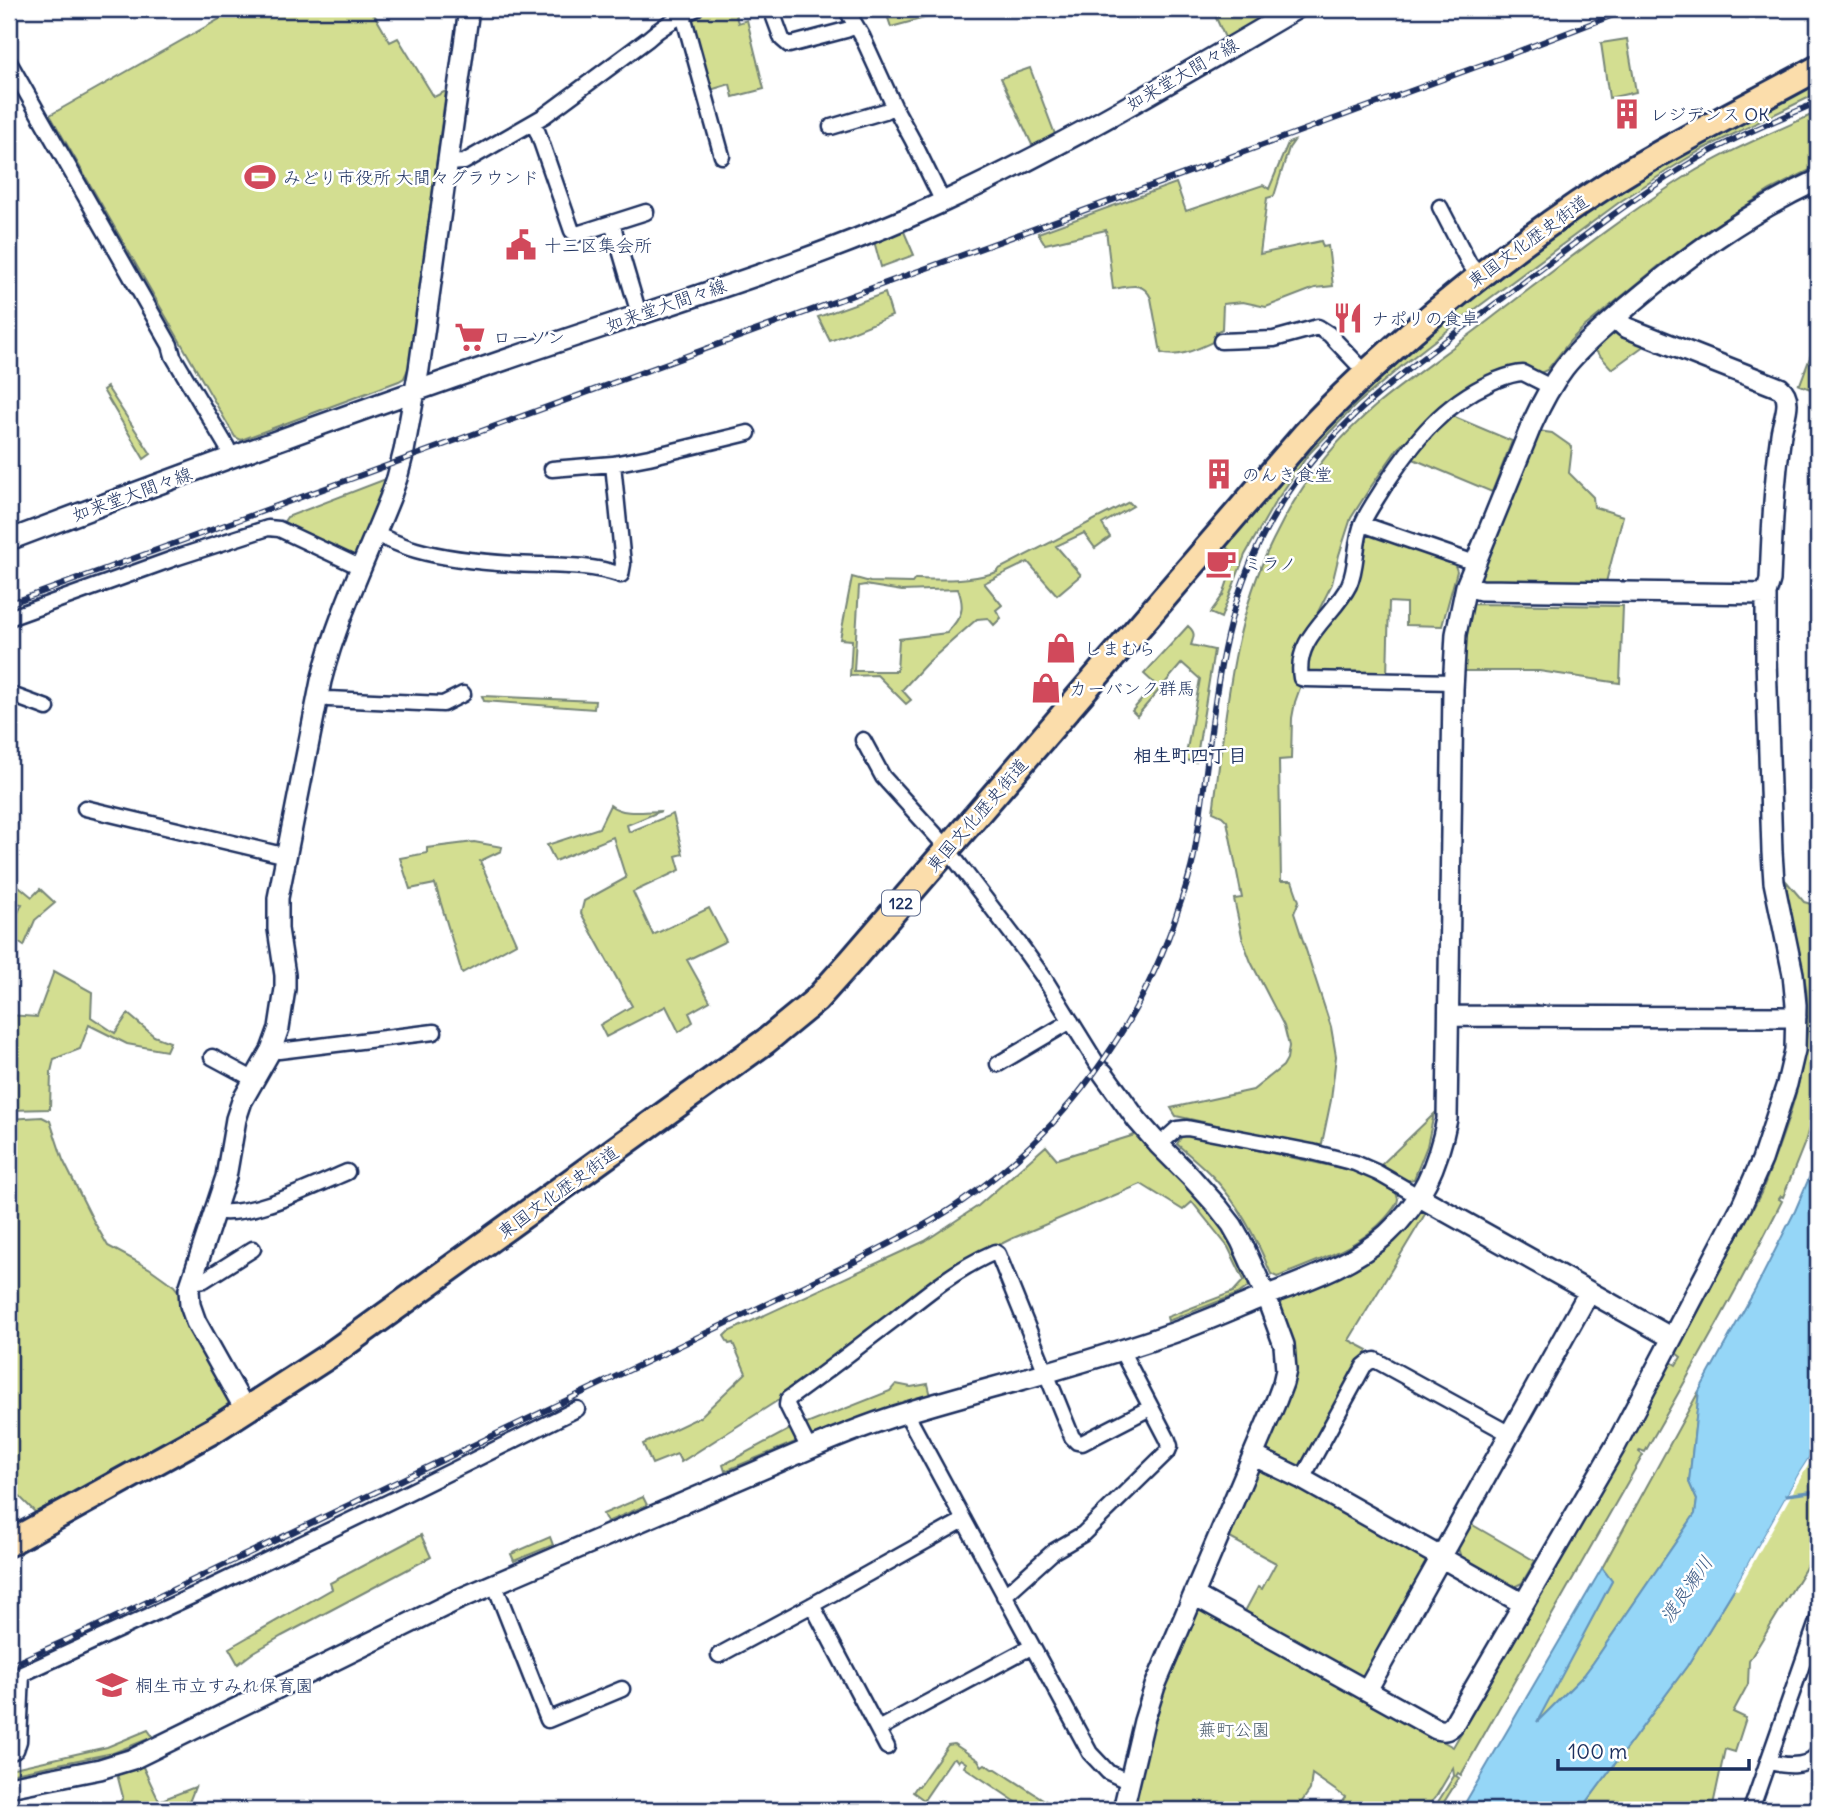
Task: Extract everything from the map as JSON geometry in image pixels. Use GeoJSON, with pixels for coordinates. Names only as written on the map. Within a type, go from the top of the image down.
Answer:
{"type":"FeatureCollection","features":[{"type":"Feature","properties":{"kind":"highway","name":"東国文化歴史街道"},"geometry":{"type":"LineString","coordinates":[[9,1543],[246,1411],[360,1334],[680,1105],[780,1030],[816,1000],[1308,431],[1366,373],[1479,276],[1612,182],[1818,68]]}},
{"type":"Feature","properties":{"kind":"street"},"geometry":{"type":"LineString","coordinates":[[246,1411],[196,1322],[189,1297],[191,1282],[230,1163],[239,1109],[271,1050],[279,1028],[285,989],[285,967],[277,907],[318,697],[332,643],[397,478],[419,369],[469,9]]}},
{"type":"Feature","properties":{"kind":"street"},"geometry":{"type":"LineString","coordinates":[[449,163],[464,162],[533,123],[656,31],[695,9]]}},
{"type":"Feature","properties":{"kind":"street"},"geometry":{"type":"LineString","coordinates":[[771,9],[782,39],[789,45],[856,26]]}},
{"type":"Feature","properties":{"kind":"street"},"geometry":{"type":"LineString","coordinates":[[846,9],[865,41],[894,106],[943,202]]}},
{"type":"Feature","properties":{"kind":"street","name":"如来堂大間々線"},"geometry":{"type":"LineString","coordinates":[[9,540],[414,392],[834,248],[943,202],[1042,154],[1296,9]]}},
{"type":"Feature","properties":{"kind":"street"},"geometry":{"type":"LineString","coordinates":[[681,15],[722,156]]}},
{"type":"Feature","properties":{"kind":"street"},"geometry":{"type":"LineString","coordinates":[[9,62],[170,345],[173,356],[227,447],[230,458]]}},
{"type":"Feature","properties":{"kind":"street"},"geometry":{"type":"LineString","coordinates":[[831,127],[894,106]]}},
{"type":"Feature","properties":{"kind":"street"},"geometry":{"type":"LineString","coordinates":[[533,123],[572,231],[577,234],[646,212]]}},
{"type":"Feature","properties":{"kind":"street"},"geometry":{"type":"LineString","coordinates":[[9,1787],[100,1769],[133,1759],[422,1616],[809,1448],[866,1425],[1046,1373],[1187,1328],[1335,1268],[1364,1252],[1398,1222],[1418,1196],[1436,1163],[1447,1119],[1456,634],[1466,586],[1475,563],[1532,424],[1551,387],[1578,351],[1669,272],[1712,240],[1749,216],[1818,180]]}},
{"type":"Feature","properties":{"kind":"street"},"geometry":{"type":"LineString","coordinates":[[1440,207],[1469,263],[1479,276]]}},
{"type":"Feature","properties":{"kind":"street"},"geometry":{"type":"LineString","coordinates":[[612,223],[639,314]]}},
{"type":"Feature","properties":{"kind":"street"},"geometry":{"type":"LineString","coordinates":[[1194,1595],[1436,1729],[1448,1730],[1616,1445],[1759,1169],[1793,1063],[1796,1035],[1793,974],[1774,883],[1766,658],[1766,594],[1770,580],[1774,487],[1787,400],[1780,388],[1625,327],[1615,318]]}},
{"type":"Feature","properties":{"kind":"street"},"geometry":{"type":"LineString","coordinates":[[1221,341],[1274,339],[1318,327],[1329,334],[1366,373]]}},
{"type":"Feature","properties":{"kind":"street"},"geometry":{"type":"LineString","coordinates":[[1454,682],[1312,680],[1301,678],[1301,661],[1310,637],[1344,594],[1350,582],[1362,524],[1398,465],[1420,436],[1453,404],[1476,390],[1518,373],[1551,387]]}},
{"type":"Feature","properties":{"kind":"street"},"geometry":{"type":"LineString","coordinates":[[552,469],[613,464],[748,433]]}},
{"type":"Feature","properties":{"kind":"street"},"geometry":{"type":"LineString","coordinates":[[375,534],[419,550],[456,558],[514,564],[547,564],[604,570],[621,575],[623,564],[613,464]]}},
{"type":"Feature","properties":{"kind":"street"},"geometry":{"type":"LineString","coordinates":[[1362,524],[1475,563]]}},
{"type":"Feature","properties":{"kind":"street"},"geometry":{"type":"LineString","coordinates":[[9,618],[178,557],[274,528],[362,568]]}},
{"type":"Feature","properties":{"kind":"street"},"geometry":{"type":"LineString","coordinates":[[1466,586],[1481,590],[1766,594]]}},
{"type":"Feature","properties":{"kind":"street"},"geometry":{"type":"LineString","coordinates":[[9,694],[47,708]]}},
{"type":"Feature","properties":{"kind":"street"},"geometry":{"type":"LineString","coordinates":[[318,697],[443,705],[463,694]]}},
{"type":"Feature","properties":{"kind":"street"},"geometry":{"type":"LineString","coordinates":[[863,740],[883,777],[947,849],[1024,950],[1103,1073],[1137,1120],[1206,1192],[1232,1225],[1266,1296],[1284,1345],[1286,1370],[1283,1383],[1155,1686],[1123,1810]]}},
{"type":"Feature","properties":{"kind":"street"},"geometry":{"type":"LineString","coordinates":[[85,808],[287,856]]}},
{"type":"Feature","properties":{"kind":"street"},"geometry":{"type":"LineString","coordinates":[[1449,1016],[1796,1017]]}},
{"type":"Feature","properties":{"kind":"street"},"geometry":{"type":"LineString","coordinates":[[998,1064],[1071,1021]]}},
{"type":"Feature","properties":{"kind":"street"},"geometry":{"type":"LineString","coordinates":[[271,1050],[434,1032]]}},
{"type":"Feature","properties":{"kind":"street"},"geometry":{"type":"LineString","coordinates":[[212,1057],[253,1079]]}},
{"type":"Feature","properties":{"kind":"street"},"geometry":{"type":"LineString","coordinates":[[1159,1145],[1177,1129],[1187,1128],[1312,1152],[1364,1167],[1672,1338]]}},
{"type":"Feature","properties":{"kind":"street"},"geometry":{"type":"LineString","coordinates":[[215,1211],[233,1213],[261,1207],[347,1172]]}},
{"type":"Feature","properties":{"kind":"street"},"geometry":{"type":"LineString","coordinates":[[191,1282],[204,1280],[253,1249]]}},
{"type":"Feature","properties":{"kind":"street"},"geometry":{"type":"LineString","coordinates":[[809,1448],[786,1405],[788,1399],[929,1292],[995,1252],[1072,1437],[1082,1443],[1150,1408]]}},
{"type":"Feature","properties":{"kind":"street"},"geometry":{"type":"LineString","coordinates":[[1367,1690],[1589,1292]]}},
{"type":"Feature","properties":{"kind":"street"},"geometry":{"type":"LineString","coordinates":[[1004,1595],[1054,1551],[1083,1534],[1168,1451],[1168,1440],[1121,1350]]}},
{"type":"Feature","properties":{"kind":"street"},"geometry":{"type":"LineString","coordinates":[[1302,1479],[1364,1366],[1375,1360],[1510,1434]]}},
{"type":"Feature","properties":{"kind":"street"},"geometry":{"type":"LineString","coordinates":[[9,1754],[16,1750],[19,1741],[22,1674],[203,1591],[577,1409]]}},
{"type":"Feature","properties":{"kind":"street"},"geometry":{"type":"LineString","coordinates":[[907,1412],[1090,1754],[1108,1772],[1129,1782]]}},
{"type":"Feature","properties":{"kind":"street"},"geometry":{"type":"LineString","coordinates":[[1254,1456],[1302,1479],[1522,1603]]}},
{"type":"Feature","properties":{"kind":"street"},"geometry":{"type":"LineString","coordinates":[[719,1655],[964,1520]]}},
{"type":"Feature","properties":{"kind":"street"},"geometry":{"type":"LineString","coordinates":[[494,1583],[548,1720],[622,1689]]}},
{"type":"Feature","properties":{"kind":"street"},"geometry":{"type":"LineString","coordinates":[[812,1605],[887,1747]]}},
{"type":"Feature","properties":{"kind":"street"},"geometry":{"type":"LineString","coordinates":[[1751,1810],[1818,1619]]}},
{"type":"Feature","properties":{"kind":"street"},"geometry":{"type":"LineString","coordinates":[[878,1728],[1031,1647]]}},
{"type":"Feature","properties":{"kind":"street"},"geometry":{"type":"LineString","coordinates":[[1769,1762],[1793,1765],[1808,1763],[1818,1753]]}},
{"type":"Feature","properties":{"kind":"green space","name":"みどり市役所 大間々グラウンド"},"geometry":{"type":"Polygon","coordinates":[[[228,9],[371,9],[390,42],[398,38],[434,97],[446,91],[409,367],[404,378],[241,440],[235,437],[50,115],[230,13],[228,9]]]}},
{"type":"Feature","properties":{"kind":"green space"},"geometry":{"type":"Polygon","coordinates":[[[707,9],[734,9],[738,23],[747,20],[764,89],[733,97],[730,84],[707,91],[690,17],[707,9]]]}},
{"type":"Feature","properties":{"kind":"green space"},"geometry":{"type":"Polygon","coordinates":[[[895,9],[958,9],[891,27],[887,15],[895,13],[895,9]]]}},
{"type":"Feature","properties":{"kind":"green space"},"geometry":{"type":"Polygon","coordinates":[[[1212,9],[1279,9],[1226,40],[1212,9]]]}},
{"type":"Feature","properties":{"kind":"green space"},"geometry":{"type":"Polygon","coordinates":[[[1627,39],[1636,92],[1609,98],[1601,43],[1627,39]]]}},
{"type":"Feature","properties":{"kind":"green space"},"geometry":{"type":"Polygon","coordinates":[[[1030,68],[1056,137],[1034,149],[1001,78],[1030,68]]]}},
{"type":"Feature","properties":{"kind":"green space"},"geometry":{"type":"Polygon","coordinates":[[[1818,79],[1818,93],[1703,149],[1621,201],[1478,307],[1356,405],[1308,455],[1274,504],[1245,555],[1221,618],[1210,613],[1223,595],[1236,556],[1224,545],[1318,434],[1445,316],[1611,191],[1818,79]]]}},
{"type":"Feature","properties":{"kind":"green space"},"geometry":{"type":"Polygon","coordinates":[[[1818,112],[1818,166],[1770,190],[1660,265],[1583,328],[1547,370],[1456,396],[1398,448],[1370,488],[1351,518],[1332,584],[1296,656],[1300,688],[1292,718],[1291,759],[1279,760],[1281,881],[1292,881],[1299,901],[1294,913],[1331,1027],[1336,1056],[1331,1100],[1321,1148],[1176,1116],[1171,1108],[1253,1090],[1283,1066],[1287,1059],[1289,1046],[1284,1026],[1243,941],[1234,899],[1242,898],[1227,821],[1213,812],[1239,639],[1259,572],[1294,502],[1333,449],[1379,403],[1588,245],[1660,193],[1701,168],[1818,112]]]}},
{"type":"Feature","properties":{"kind":"green space"},"geometry":{"type":"Polygon","coordinates":[[[1294,141],[1289,148],[1274,196],[1267,198],[1260,254],[1321,241],[1323,247],[1328,246],[1333,286],[1315,288],[1266,307],[1243,302],[1223,304],[1222,329],[1216,332],[1215,341],[1196,349],[1175,355],[1161,353],[1148,292],[1135,286],[1113,289],[1106,230],[1045,244],[1038,233],[1176,183],[1186,211],[1263,185],[1269,189],[1288,143],[1294,141]]]}},
{"type":"Feature","properties":{"kind":"green space"},"geometry":{"type":"Polygon","coordinates":[[[902,227],[914,255],[881,267],[874,241],[902,227]]]}},
{"type":"Feature","properties":{"kind":"green space"},"geometry":{"type":"Polygon","coordinates":[[[885,293],[892,316],[830,341],[818,317],[885,293]]]}},
{"type":"Feature","properties":{"kind":"green space"},"geometry":{"type":"Polygon","coordinates":[[[1616,333],[1645,345],[1612,369],[1593,348],[1608,335],[1616,333]]]}},
{"type":"Feature","properties":{"kind":"green space"},"geometry":{"type":"Polygon","coordinates":[[[1818,336],[1818,392],[1798,384],[1818,336]]]}},
{"type":"Feature","properties":{"kind":"green space"},"geometry":{"type":"Polygon","coordinates":[[[107,387],[151,454],[144,459],[103,390],[107,387]]]}},
{"type":"Feature","properties":{"kind":"green space"},"geometry":{"type":"Polygon","coordinates":[[[1450,415],[1512,441],[1492,492],[1411,458],[1450,415]]]}},
{"type":"Feature","properties":{"kind":"green space"},"geometry":{"type":"Polygon","coordinates":[[[1538,431],[1552,433],[1572,447],[1569,473],[1593,497],[1594,507],[1623,516],[1605,586],[1486,584],[1479,574],[1538,431]]]}},
{"type":"Feature","properties":{"kind":"green space"},"geometry":{"type":"Polygon","coordinates":[[[391,477],[357,555],[283,523],[287,517],[391,477]]]}},
{"type":"Feature","properties":{"kind":"green space"},"geometry":{"type":"Polygon","coordinates":[[[1129,502],[1133,506],[1102,524],[1110,537],[1095,548],[1084,533],[1056,546],[1081,575],[1057,595],[1028,562],[984,583],[1002,605],[996,610],[1001,618],[994,625],[988,618],[977,619],[926,664],[902,690],[911,700],[906,704],[877,675],[850,676],[852,640],[840,639],[852,577],[870,582],[912,583],[915,579],[976,577],[997,570],[1129,502]],[[859,586],[854,671],[897,671],[899,639],[947,633],[961,613],[962,602],[958,589],[902,591],[859,586]]]}},
{"type":"Feature","properties":{"kind":"green space"},"geometry":{"type":"Polygon","coordinates":[[[1371,534],[1454,563],[1457,571],[1442,626],[1406,625],[1406,603],[1389,602],[1387,676],[1307,675],[1305,663],[1363,539],[1371,534]]]}},
{"type":"Feature","properties":{"kind":"green space"},"geometry":{"type":"Polygon","coordinates":[[[1474,604],[1623,606],[1620,683],[1539,671],[1461,671],[1469,610],[1474,604]]]}},
{"type":"Feature","properties":{"kind":"green space"},"geometry":{"type":"Polygon","coordinates":[[[1188,626],[1194,635],[1191,645],[1214,650],[1196,762],[1185,760],[1200,679],[1182,663],[1137,716],[1132,711],[1155,684],[1144,674],[1188,626]]]}},
{"type":"Feature","properties":{"kind":"green space"},"geometry":{"type":"Polygon","coordinates":[[[482,696],[595,701],[594,709],[484,701],[482,696]]]}},
{"type":"Feature","properties":{"kind":"green space"},"geometry":{"type":"Polygon","coordinates":[[[610,805],[628,812],[661,811],[627,825],[629,832],[673,814],[683,854],[676,856],[680,870],[633,892],[653,935],[709,908],[726,941],[687,960],[710,1001],[689,1013],[693,1022],[679,1032],[666,1006],[606,1037],[600,1025],[632,1006],[581,913],[584,901],[626,878],[613,837],[555,861],[547,845],[599,828],[610,805]]]}},
{"type":"Feature","properties":{"kind":"green space"},"geometry":{"type":"Polygon","coordinates":[[[474,842],[502,847],[501,851],[480,861],[516,943],[462,973],[435,884],[410,889],[400,858],[427,853],[427,848],[474,842]]]}},
{"type":"Feature","properties":{"kind":"green space"},"geometry":{"type":"Polygon","coordinates":[[[9,878],[32,897],[40,889],[55,903],[35,920],[24,946],[18,942],[9,945],[22,904],[9,902],[9,878]]]}},
{"type":"Feature","properties":{"kind":"green space","name":"蕪町公園"},"geometry":{"type":"Polygon","coordinates":[[[1786,881],[1804,902],[1818,906],[1818,1097],[1805,1142],[1783,1197],[1779,1199],[1782,1201],[1715,1328],[1645,1452],[1640,1450],[1643,1455],[1461,1775],[1458,1773],[1456,1776],[1459,1778],[1439,1810],[1433,1810],[1454,1776],[1453,1768],[1425,1810],[1337,1810],[1345,1797],[1312,1774],[1310,1790],[1296,1810],[1131,1810],[1154,1712],[1195,1610],[1203,1607],[1453,1747],[1634,1433],[1671,1362],[1676,1365],[1681,1357],[1676,1353],[1761,1193],[1770,1170],[1795,1097],[1807,1022],[1803,968],[1786,881]]]}},
{"type":"Feature","properties":{"kind":"green space"},"geometry":{"type":"Polygon","coordinates":[[[54,971],[92,992],[91,1017],[115,1033],[128,1014],[154,1036],[170,1042],[166,1051],[127,1044],[89,1025],[80,1049],[54,1059],[50,1109],[10,1110],[13,1072],[10,1072],[9,1015],[37,1017],[54,971]]]}},
{"type":"Feature","properties":{"kind":"green space"},"geometry":{"type":"Polygon","coordinates":[[[1434,1114],[1427,1146],[1414,1179],[1406,1181],[1380,1166],[1434,1114]]]}},
{"type":"Feature","properties":{"kind":"green space"},"geometry":{"type":"Polygon","coordinates":[[[42,1117],[50,1121],[63,1160],[108,1246],[149,1268],[174,1286],[181,1295],[199,1345],[229,1402],[228,1408],[178,1439],[38,1515],[18,1495],[13,1485],[9,1487],[9,1119],[42,1117]]]}},
{"type":"Feature","properties":{"kind":"green space"},"geometry":{"type":"Polygon","coordinates":[[[1138,1134],[1215,1216],[1230,1240],[1249,1281],[1248,1287],[1238,1294],[1168,1321],[1167,1317],[1233,1292],[1244,1280],[1228,1247],[1192,1202],[1183,1210],[1141,1184],[1011,1239],[969,1260],[899,1308],[777,1401],[681,1462],[677,1454],[652,1464],[643,1444],[700,1417],[746,1373],[733,1343],[729,1344],[724,1336],[728,1332],[925,1241],[978,1206],[1046,1146],[1057,1159],[1138,1134]]]}},
{"type":"Feature","properties":{"kind":"green space"},"geometry":{"type":"Polygon","coordinates":[[[1183,1134],[1354,1171],[1396,1192],[1397,1203],[1386,1218],[1359,1240],[1327,1257],[1277,1277],[1271,1274],[1254,1236],[1232,1200],[1210,1174],[1177,1144],[1183,1134]]]}},
{"type":"Feature","properties":{"kind":"green space"},"geometry":{"type":"Polygon","coordinates":[[[1426,1210],[1349,1340],[1368,1350],[1303,1465],[1294,1468],[1269,1454],[1267,1444],[1288,1393],[1279,1309],[1284,1297],[1416,1212],[1426,1210]]]}},
{"type":"Feature","properties":{"kind":"green space"},"geometry":{"type":"Polygon","coordinates":[[[896,1384],[911,1387],[928,1384],[931,1396],[810,1437],[804,1425],[890,1391],[896,1384]]]}},
{"type":"Feature","properties":{"kind":"green space"},"geometry":{"type":"Polygon","coordinates":[[[1699,1391],[1689,1482],[1697,1500],[1695,1514],[1584,1675],[1535,1724],[1612,1581],[1602,1568],[1699,1391]]]}},
{"type":"Feature","properties":{"kind":"green space"},"geometry":{"type":"Polygon","coordinates":[[[792,1428],[800,1440],[725,1471],[723,1465],[792,1428]]]}},
{"type":"Feature","properties":{"kind":"green space"},"geometry":{"type":"Polygon","coordinates":[[[1818,1444],[1818,1553],[1813,1551],[1805,1569],[1749,1661],[1748,1684],[1733,1712],[1746,1718],[1735,1752],[1725,1749],[1712,1810],[1581,1810],[1687,1666],[1818,1444]]]}},
{"type":"Feature","properties":{"kind":"green space"},"geometry":{"type":"Polygon","coordinates":[[[1264,1467],[1425,1557],[1427,1567],[1368,1674],[1358,1676],[1244,1613],[1258,1587],[1262,1589],[1276,1563],[1228,1537],[1254,1472],[1264,1467]]]}},
{"type":"Feature","properties":{"kind":"green space"},"geometry":{"type":"Polygon","coordinates":[[[643,1497],[647,1505],[607,1522],[603,1514],[643,1497]]]}},
{"type":"Feature","properties":{"kind":"green space"},"geometry":{"type":"Polygon","coordinates":[[[1471,1524],[1535,1561],[1522,1583],[1514,1587],[1461,1558],[1458,1548],[1471,1524]]]}},
{"type":"Feature","properties":{"kind":"green space"},"geometry":{"type":"Polygon","coordinates":[[[421,1535],[431,1557],[282,1636],[238,1664],[229,1648],[332,1589],[330,1583],[421,1535]]]}},
{"type":"Feature","properties":{"kind":"green space"},"geometry":{"type":"Polygon","coordinates":[[[550,1537],[553,1545],[514,1561],[511,1554],[550,1537]]]}},
{"type":"Feature","properties":{"kind":"green space"},"geometry":{"type":"Polygon","coordinates":[[[148,1730],[153,1737],[113,1753],[9,1774],[9,1769],[107,1747],[148,1730]]]}},
{"type":"Feature","properties":{"kind":"green space"},"geometry":{"type":"Polygon","coordinates":[[[954,1744],[978,1760],[982,1766],[985,1764],[996,1769],[1060,1810],[1028,1810],[964,1767],[966,1763],[960,1759],[958,1762],[955,1758],[924,1800],[913,1792],[948,1745],[954,1744]]]}},
{"type":"Feature","properties":{"kind":"green space"},"geometry":{"type":"Polygon","coordinates":[[[142,1765],[159,1801],[195,1787],[188,1810],[102,1810],[121,1801],[123,1797],[117,1774],[142,1765]]]}},
{"type":"Feature","properties":{"kind":"water","name":"渡良瀬川"},"geometry":{"type":"Polygon","coordinates":[[[1818,1157],[1818,1444],[1687,1666],[1581,1810],[1461,1810],[1602,1568],[1612,1581],[1537,1722],[1584,1675],[1695,1514],[1697,1500],[1689,1482],[1699,1391],[1755,1290],[1795,1211],[1818,1157]]]}},
{"type":"Feature","properties":{"kind":"pier"},"geometry":{"type":"Polygon","coordinates":[[[1818,1444],[1818,1450],[1738,1590],[1734,1589],[1800,1472],[1818,1444]]]}},
{"type":"Feature","properties":{"kind":"waterway"},"geometry":{"type":"LineString","coordinates":[[1786,1495],[1818,1491]]}},
{"type":"Feature","properties":{"kind":"railway"},"geometry":{"type":"LineString","coordinates":[[9,604],[1629,9]]}},
{"type":"Feature","properties":{"kind":"railway"},"geometry":{"type":"LineString","coordinates":[[9,1666],[860,1259],[939,1216],[1000,1172],[1034,1142],[1095,1072],[1143,994],[1162,953],[1194,857],[1216,694],[1231,619],[1258,546],[1280,506],[1304,471],[1331,439],[1392,382],[1611,216],[1698,158],[1818,102]]}},
{"type":"Feature","properties":{"kind":"place","name":"レジデンス OK"},"geometry":{"type":"Point","coordinates":[1627,114]}},
{"type":"Feature","properties":{"kind":"place","name":"みどり市役所 大間々グラウンド"},"geometry":{"type":"Point","coordinates":[260,177]}},
{"type":"Feature","properties":{"kind":"place","name":"十三区集会所"},"geometry":{"type":"Point","coordinates":[521,245]}},
{"type":"Feature","properties":{"kind":"place","name":"ナポリの食卓"},"geometry":{"type":"Point","coordinates":[1348,318]}},
{"type":"Feature","properties":{"kind":"place","name":"ローソン"},"geometry":{"type":"Point","coordinates":[470,337]}},
{"type":"Feature","properties":{"kind":"place","name":"のんき食堂"},"geometry":{"type":"Point","coordinates":[1219,474]}},
{"type":"Feature","properties":{"kind":"place","name":"ミラノ"},"geometry":{"type":"Point","coordinates":[1221,563]}},
{"type":"Feature","properties":{"kind":"place","name":"しまむら"},"geometry":{"type":"Point","coordinates":[1061,648]}},
{"type":"Feature","properties":{"kind":"place","name":"カーバンク群馬"},"geometry":{"type":"Point","coordinates":[1046,688]}},
{"type":"Feature","properties":{"kind":"place","name":"桐生市立すみれ保育園"},"geometry":{"type":"Point","coordinates":[112,1685]}},
{"type":"Feature","properties":{"kind":"district","name":"相生町四丁目"},"geometry":{"type":"Point","coordinates":[1190,755]}}]}
